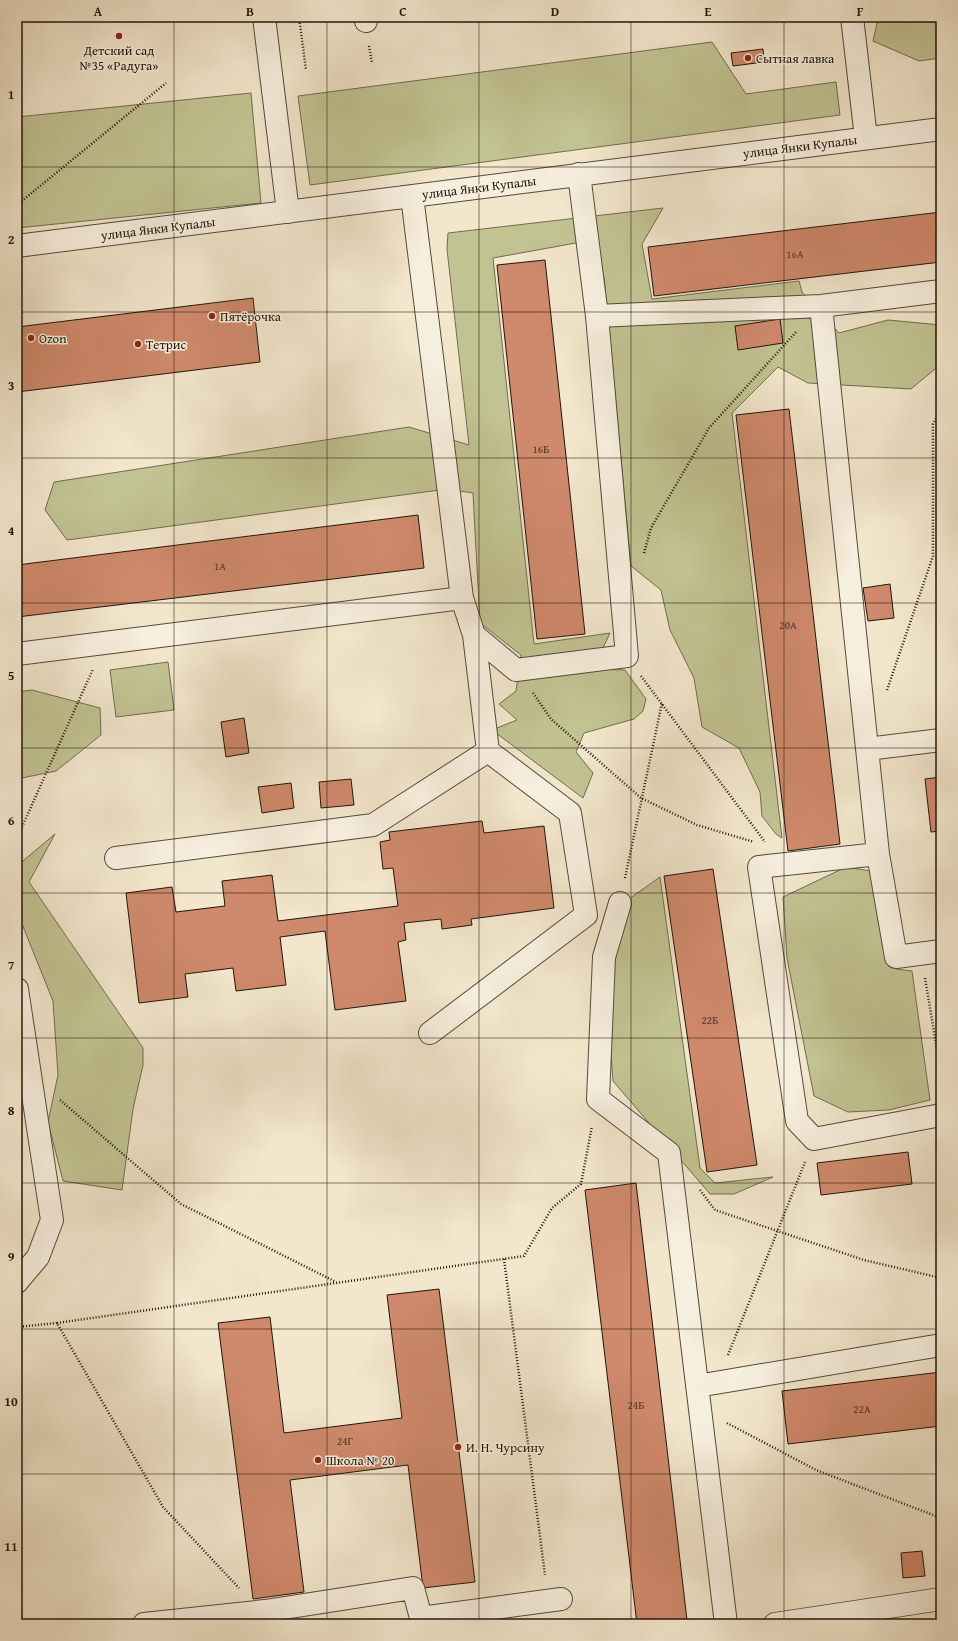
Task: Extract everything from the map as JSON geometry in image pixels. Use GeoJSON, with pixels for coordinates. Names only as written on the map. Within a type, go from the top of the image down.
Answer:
{"type":"FeatureCollection","features":[{"type":"Feature","properties":{"kind":"street"},"geometry":{"type":"LineString","coordinates":[[264,17],[288,212]]}},
{"type":"Feature","properties":{"kind":"street"},"geometry":{"type":"LineString","coordinates":[[852,17],[866,138]]}},
{"type":"Feature","properties":{"kind":"street","name":"улица Янки Купалы"},"geometry":{"type":"LineString","coordinates":[[17,246],[941,129]]}},
{"type":"Feature","properties":{"kind":"street"},"geometry":{"type":"LineString","coordinates":[[474,635],[516,670],[627,656],[597,316],[579,174]]}},
{"type":"Feature","properties":{"kind":"street"},"geometry":{"type":"LineString","coordinates":[[412,196],[462,598],[474,635],[488,751],[570,813],[586,914],[430,1033]]}},
{"type":"Feature","properties":{"kind":"street"},"geometry":{"type":"LineString","coordinates":[[597,316],[820,306],[941,291]]}},
{"type":"Feature","properties":{"kind":"street"},"geometry":{"type":"LineString","coordinates":[[820,306],[878,854],[896,957],[931,952]]}},
{"type":"Feature","properties":{"kind":"street"},"geometry":{"type":"LineString","coordinates":[[17,654],[462,598]]}},
{"type":"Feature","properties":{"kind":"street"},"geometry":{"type":"LineString","coordinates":[[867,749],[941,740]]}},
{"type":"Feature","properties":{"kind":"street"},"geometry":{"type":"LineString","coordinates":[[116,858],[373,825],[488,751]]}},
{"type":"Feature","properties":{"kind":"street"},"geometry":{"type":"LineString","coordinates":[[878,854],[759,867],[797,1120],[814,1139],[941,1115]]}},
{"type":"Feature","properties":{"kind":"street"},"geometry":{"type":"LineString","coordinates":[[620,903],[604,958],[598,1099],[669,1153],[707,1385],[700,1408],[726,1624]]}},
{"type":"Feature","properties":{"kind":"street"},"geometry":{"type":"LineString","coordinates":[[17,989],[52,1220],[38,1257],[17,1282]]}},
{"type":"Feature","properties":{"kind":"street"},"geometry":{"type":"LineString","coordinates":[[707,1385],[941,1345]]}},
{"type":"Feature","properties":{"kind":"street"},"geometry":{"type":"LineString","coordinates":[[144,1624],[265,1611],[413,1588],[421,1618],[555,1599]]}},
{"type":"Feature","properties":{"kind":"street"},"geometry":{"type":"LineString","coordinates":[[775,1624],[941,1599]]}},
{"type":"Feature","properties":{"kind":"path"},"geometry":{"type":"LineString","coordinates":[[298,17],[306,70]]}},
{"type":"Feature","properties":{"kind":"path"},"geometry":{"type":"LineString","coordinates":[[17,205],[166,84]]}},
{"type":"Feature","properties":{"kind":"path"},"geometry":{"type":"LineString","coordinates":[[643,558],[651,528],[708,428],[820,306]]}},
{"type":"Feature","properties":{"kind":"path"},"geometry":{"type":"LineString","coordinates":[[885,697],[933,556],[932,424],[941,410]]}},
{"type":"Feature","properties":{"kind":"path"},"geometry":{"type":"LineString","coordinates":[[17,838],[104,643]]}},
{"type":"Feature","properties":{"kind":"path"},"geometry":{"type":"LineString","coordinates":[[516,670],[552,718],[641,798],[697,825],[768,846],[627,656]]}},
{"type":"Feature","properties":{"kind":"path"},"geometry":{"type":"LineString","coordinates":[[620,903],[662,703]]}},
{"type":"Feature","properties":{"kind":"path"},"geometry":{"type":"LineString","coordinates":[[931,952],[941,1073]]}},
{"type":"Feature","properties":{"kind":"path"},"geometry":{"type":"LineString","coordinates":[[30,1075],[181,1204],[336,1282]]}},
{"type":"Feature","properties":{"kind":"path"},"geometry":{"type":"LineString","coordinates":[[17,1327],[57,1323],[524,1256],[552,1208],[581,1184],[598,1099]]}},
{"type":"Feature","properties":{"kind":"path"},"geometry":{"type":"LineString","coordinates":[[707,1385],[778,1231],[814,1139]]}},
{"type":"Feature","properties":{"kind":"path"},"geometry":{"type":"LineString","coordinates":[[697,1187],[715,1210],[864,1260],[941,1278]]}},
{"type":"Feature","properties":{"kind":"path"},"geometry":{"type":"LineString","coordinates":[[504,1258],[555,1599]]}},
{"type":"Feature","properties":{"kind":"path"},"geometry":{"type":"LineString","coordinates":[[57,1323],[163,1507],[250,1600],[265,1611]]}},
{"type":"Feature","properties":{"kind":"path"},"geometry":{"type":"LineString","coordinates":[[700,1408],[816,1470],[941,1518]]}},
{"type":"Feature","properties":{"kind":"green space"},"geometry":{"type":"Polygon","coordinates":[[[893,17],[941,17],[941,58],[919,61],[873,41],[878,19],[893,17]]]}},
{"type":"Feature","properties":{"kind":"green space"},"geometry":{"type":"Polygon","coordinates":[[[712,42],[746,94],[836,82],[840,115],[310,185],[298,96],[712,42]]]}},
{"type":"Feature","properties":{"kind":"green space"},"geometry":{"type":"Polygon","coordinates":[[[251,93],[261,203],[17,228],[17,117],[251,93]]]}},
{"type":"Feature","properties":{"kind":"green space"},"geometry":{"type":"Polygon","coordinates":[[[663,208],[642,244],[652,299],[799,281],[802,292],[839,333],[888,320],[941,325],[941,364],[911,389],[808,383],[778,367],[732,413],[782,838],[776,834],[762,816],[760,792],[739,748],[702,727],[694,678],[670,630],[661,590],[631,566],[604,277],[576,243],[493,258],[534,644],[610,633],[593,669],[625,670],[646,699],[643,711],[634,719],[584,733],[576,752],[593,773],[583,798],[492,730],[517,720],[499,704],[516,691],[521,655],[480,623],[473,493],[447,489],[67,540],[45,510],[54,482],[409,427],[469,445],[447,249],[448,233],[663,208]]]}},
{"type":"Feature","properties":{"kind":"green space"},"geometry":{"type":"Polygon","coordinates":[[[168,662],[174,710],[116,717],[110,670],[168,662]]]}},
{"type":"Feature","properties":{"kind":"green space"},"geometry":{"type":"Polygon","coordinates":[[[32,690],[100,708],[101,735],[56,771],[17,779],[17,692],[32,690]]]}},
{"type":"Feature","properties":{"kind":"green space"},"geometry":{"type":"Polygon","coordinates":[[[55,834],[29,882],[143,1048],[143,1065],[133,1109],[122,1190],[63,1181],[48,1122],[58,1075],[53,1001],[20,919],[17,889],[17,866],[55,834]]]}},
{"type":"Feature","properties":{"kind":"green space"},"geometry":{"type":"Polygon","coordinates":[[[846,867],[871,871],[896,969],[912,971],[930,1100],[889,1110],[848,1112],[814,1096],[787,958],[783,897],[846,867]]]}},
{"type":"Feature","properties":{"kind":"green space"},"geometry":{"type":"Polygon","coordinates":[[[660,877],[700,1168],[715,1183],[773,1177],[734,1194],[710,1194],[613,1081],[606,986],[626,901],[660,877]]]}},
{"type":"Feature","properties":{"kind":"building"},"geometry":{"type":"Polygon","coordinates":[[[464,17],[507,17],[465,22],[464,17]]]}},
{"type":"Feature","properties":{"kind":"building","name":"Сытная лавка"},"geometry":{"type":"Polygon","coordinates":[[[763,49],[764,62],[733,66],[731,53],[763,49]]]}},
{"type":"Feature","properties":{"kind":"building"},"geometry":{"type":"Polygon","coordinates":[[[941,212],[941,262],[654,296],[648,247],[941,212]]]}},
{"type":"Feature","properties":{"kind":"building"},"geometry":{"type":"Polygon","coordinates":[[[545,260],[585,634],[537,639],[497,265],[545,260]]]}},
{"type":"Feature","properties":{"kind":"building","name":"Тетрис"},"geometry":{"type":"Polygon","coordinates":[[[253,298],[260,362],[17,392],[17,327],[253,298]]]}},
{"type":"Feature","properties":{"kind":"building"},"geometry":{"type":"Polygon","coordinates":[[[780,319],[783,343],[738,350],[735,326],[780,319]]]}},
{"type":"Feature","properties":{"kind":"building"},"geometry":{"type":"Polygon","coordinates":[[[789,409],[840,844],[788,851],[736,415],[789,409]]]}},
{"type":"Feature","properties":{"kind":"building"},"geometry":{"type":"Polygon","coordinates":[[[418,515],[424,568],[17,617],[17,565],[418,515]]]}},
{"type":"Feature","properties":{"kind":"building"},"geometry":{"type":"Polygon","coordinates":[[[890,584],[894,618],[868,621],[863,588],[890,584]]]}},
{"type":"Feature","properties":{"kind":"building"},"geometry":{"type":"Polygon","coordinates":[[[244,718],[249,753],[226,757],[221,722],[244,718]]]}},
{"type":"Feature","properties":{"kind":"building"},"geometry":{"type":"Polygon","coordinates":[[[941,777],[941,831],[931,832],[925,779],[941,777]]]}},
{"type":"Feature","properties":{"kind":"building"},"geometry":{"type":"Polygon","coordinates":[[[351,779],[354,805],[321,808],[319,782],[351,779]]]}},
{"type":"Feature","properties":{"kind":"building"},"geometry":{"type":"Polygon","coordinates":[[[291,783],[294,808],[262,813],[258,787],[291,783]]]}},
{"type":"Feature","properties":{"kind":"building"},"geometry":{"type":"Polygon","coordinates":[[[482,821],[484,833],[544,826],[554,908],[471,919],[472,925],[442,929],[441,919],[404,923],[406,940],[398,942],[406,1001],[335,1010],[325,931],[280,937],[286,985],[236,991],[233,968],[185,974],[188,997],[139,1003],[126,893],[172,887],[176,912],[225,906],[222,881],[272,875],[278,921],[398,906],[393,868],[383,869],[380,842],[390,840],[389,832],[482,821]]]}},
{"type":"Feature","properties":{"kind":"building"},"geometry":{"type":"Polygon","coordinates":[[[713,869],[757,1165],[707,1172],[664,876],[713,869]]]}},
{"type":"Feature","properties":{"kind":"building"},"geometry":{"type":"Polygon","coordinates":[[[908,1152],[912,1184],[821,1195],[817,1163],[908,1152]]]}},
{"type":"Feature","properties":{"kind":"building"},"geometry":{"type":"Polygon","coordinates":[[[636,1183],[687,1620],[654,1624],[637,1624],[585,1190],[636,1183]]]}},
{"type":"Feature","properties":{"kind":"building"},"geometry":{"type":"Polygon","coordinates":[[[439,1289],[475,1582],[423,1588],[408,1465],[290,1480],[304,1592],[253,1599],[218,1323],[270,1317],[284,1433],[402,1418],[387,1295],[439,1289]]]}},
{"type":"Feature","properties":{"kind":"building"},"geometry":{"type":"Polygon","coordinates":[[[941,1372],[941,1426],[788,1444],[782,1391],[941,1372]]]}},
{"type":"Feature","properties":{"kind":"building"},"geometry":{"type":"Polygon","coordinates":[[[922,1551],[925,1576],[903,1578],[901,1553],[922,1551]]]}},
{"type":"Feature","properties":{"kind":"place","name":"Детский сад №35 «Радуга»"},"geometry":{"type":"Point","coordinates":[119,36]}},
{"type":"Feature","properties":{"kind":"place","name":"Сытная лавка"},"geometry":{"type":"Point","coordinates":[748,58]}},
{"type":"Feature","properties":{"kind":"place","name":"Пятёрочка"},"geometry":{"type":"Point","coordinates":[212,316]}},
{"type":"Feature","properties":{"kind":"place","name":"Ozon"},"geometry":{"type":"Point","coordinates":[31,338]}},
{"type":"Feature","properties":{"kind":"place","name":"Тетрис"},"geometry":{"type":"Point","coordinates":[138,344]}},
{"type":"Feature","properties":{"kind":"place","name":"И. Н. Чурсину"},"geometry":{"type":"Point","coordinates":[458,1447]}},
{"type":"Feature","properties":{"kind":"place","name":"Школа № 20"},"geometry":{"type":"Point","coordinates":[318,1460]}}]}
